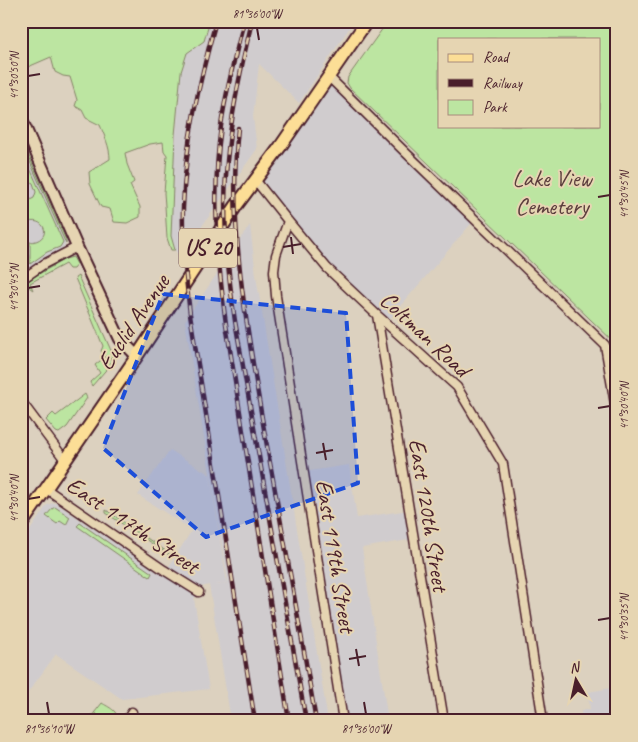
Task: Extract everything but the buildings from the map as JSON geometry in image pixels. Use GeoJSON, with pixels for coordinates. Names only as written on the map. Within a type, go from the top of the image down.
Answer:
{"type":"FeatureCollection","features":[{"type":"Feature","properties":{"kind":"main road","name":"Euclid Avenue"},"geometry":{"type":"LineString","coordinates":[[21,525],[137,356],[236,206],[256,181],[367,21]]}},
{"type":"Feature","properties":{"kind":"street"},"geometry":{"type":"LineString","coordinates":[[329,77],[605,345],[617,416]]}},
{"type":"Feature","properties":{"kind":"street"},"geometry":{"type":"LineString","coordinates":[[21,118],[77,247],[120,339],[137,356]]}},
{"type":"Feature","properties":{"kind":"street","name":"Coltman Road"},"geometry":{"type":"LineString","coordinates":[[256,181],[327,268],[457,387],[503,464],[543,721]]}},
{"type":"Feature","properties":{"kind":"street","name":"East 119th Street"},"geometry":{"type":"LineString","coordinates":[[288,221],[276,255],[274,271],[276,296],[343,721]]}},
{"type":"Feature","properties":{"kind":"street"},"geometry":{"type":"LineString","coordinates":[[21,280],[44,264],[77,247]]}},
{"type":"Feature","properties":{"kind":"street","name":"East 120th Street"},"geometry":{"type":"LineString","coordinates":[[378,315],[444,721]]}},
{"type":"Feature","properties":{"kind":"street","name":"East 117th Street"},"geometry":{"type":"LineString","coordinates":[[21,400],[66,460]]}},
{"type":"Feature","properties":{"kind":"street","name":"East 117th Street"},"geometry":{"type":"LineString","coordinates":[[46,488],[199,592]]}},
{"type":"Feature","properties":{"kind":"street"},"geometry":{"type":"LineString","coordinates":[[126,721],[132,712]]}},
{"type":"Feature","properties":{"kind":"highlighted area"},"geometry":{"type":"Polygon","coordinates":[[[163,294],[346,313],[358,483],[206,537],[103,448],[163,294]]]}},
{"type":"Feature","properties":{"kind":"shaded area"},"geometry":{"type":"Polygon","coordinates":[[[210,21],[354,21],[299,103],[259,64],[253,117],[257,149],[180,257],[175,250],[171,237],[171,192],[181,72],[187,53],[204,41],[210,21]]]}},
{"type":"Feature","properties":{"kind":"shaded area"},"geometry":{"type":"Polygon","coordinates":[[[329,77],[475,219],[386,323],[327,268],[256,181],[329,77]]]}},
{"type":"Feature","properties":{"kind":"shaded area"},"geometry":{"type":"Polygon","coordinates":[[[21,139],[67,242],[63,248],[43,258],[21,273],[21,139]]]}},
{"type":"Feature","properties":{"kind":"shaded area"},"geometry":{"type":"Polygon","coordinates":[[[250,225],[256,276],[328,721],[231,721],[209,585],[201,587],[194,599],[209,689],[122,699],[56,654],[21,702],[21,544],[47,505],[56,503],[163,576],[192,530],[138,495],[170,450],[210,475],[227,583],[216,585],[228,583],[185,321],[250,225]]]}},
{"type":"Feature","properties":{"kind":"shaded area"},"geometry":{"type":"Polygon","coordinates":[[[349,465],[357,518],[409,510],[414,539],[362,548],[388,721],[343,721],[304,472],[349,465]]]}},
{"type":"Feature","properties":{"kind":"shaded area"},"geometry":{"type":"Polygon","coordinates":[[[617,687],[617,721],[582,721],[581,711],[590,709],[588,692],[617,687]]]}},
{"type":"Feature","properties":{"kind":"green space"},"geometry":{"type":"Polygon","coordinates":[[[21,21],[210,21],[204,41],[187,53],[181,72],[175,135],[171,236],[175,250],[171,250],[167,238],[164,193],[167,155],[164,151],[163,142],[150,144],[125,153],[134,182],[130,185],[140,207],[140,217],[127,223],[114,222],[110,209],[101,207],[90,184],[89,172],[110,159],[108,146],[100,125],[86,118],[82,110],[75,106],[77,100],[70,77],[55,72],[51,57],[21,70],[21,21]]]}},
{"type":"Feature","properties":{"kind":"green space","name":"Lake View Cemetery"},"geometry":{"type":"Polygon","coordinates":[[[388,21],[617,21],[617,345],[350,88],[347,83],[348,77],[388,21]]]}},
{"type":"Feature","properties":{"kind":"green space"},"geometry":{"type":"Polygon","coordinates":[[[23,146],[66,240],[66,244],[23,146]]]}},
{"type":"Feature","properties":{"kind":"green space"},"geometry":{"type":"Polygon","coordinates":[[[21,150],[26,161],[25,179],[21,181],[21,150]]]}},
{"type":"Feature","properties":{"kind":"green space"},"geometry":{"type":"Polygon","coordinates":[[[28,164],[63,242],[60,247],[47,252],[30,264],[30,242],[42,238],[44,230],[43,226],[39,223],[34,221],[28,222],[28,201],[34,198],[36,192],[33,183],[28,180],[28,164]]]}},
{"type":"Feature","properties":{"kind":"green space"},"geometry":{"type":"Polygon","coordinates":[[[21,199],[25,201],[26,263],[25,268],[21,270],[21,199]]]}},
{"type":"Feature","properties":{"kind":"green space"},"geometry":{"type":"Polygon","coordinates":[[[73,257],[77,264],[73,269],[69,269],[65,264],[30,283],[33,290],[26,285],[30,279],[65,259],[73,257]]]}},
{"type":"Feature","properties":{"kind":"green space"},"geometry":{"type":"Polygon","coordinates":[[[78,276],[113,355],[110,358],[111,364],[92,386],[90,382],[100,373],[95,365],[105,357],[101,351],[103,346],[75,278],[78,276]]]}},
{"type":"Feature","properties":{"kind":"green space"},"geometry":{"type":"Polygon","coordinates":[[[85,394],[87,398],[67,427],[59,433],[56,432],[46,420],[53,413],[56,416],[85,394]]]}},
{"type":"Feature","properties":{"kind":"green space"},"geometry":{"type":"Polygon","coordinates":[[[55,507],[70,517],[66,525],[60,521],[57,524],[46,516],[55,507]]]}},
{"type":"Feature","properties":{"kind":"green space"},"geometry":{"type":"Polygon","coordinates":[[[106,510],[173,556],[106,513],[106,510]]]}},
{"type":"Feature","properties":{"kind":"green space"},"geometry":{"type":"Polygon","coordinates":[[[80,523],[152,573],[150,577],[77,526],[80,523]]]}},
{"type":"Feature","properties":{"kind":"green space"},"geometry":{"type":"Polygon","coordinates":[[[102,703],[115,712],[116,721],[99,721],[96,713],[91,717],[102,703]]]}},
{"type":"Feature","properties":{"kind":"railway"},"geometry":{"type":"LineString","coordinates":[[216,21],[204,67],[190,137],[184,184],[184,248],[190,314],[255,721]]}},
{"type":"Feature","properties":{"kind":"railway"},"geometry":{"type":"LineString","coordinates":[[244,21],[228,86],[218,151],[216,200],[218,250],[226,324],[289,721]]}},
{"type":"Feature","properties":{"kind":"railway"},"geometry":{"type":"LineString","coordinates":[[252,21],[237,91],[229,143],[225,201],[228,261],[235,321],[306,721]]}},
{"type":"Feature","properties":{"kind":"railway"},"geometry":{"type":"LineString","coordinates":[[238,128],[235,201],[240,273],[262,418],[316,721]]}}]}
